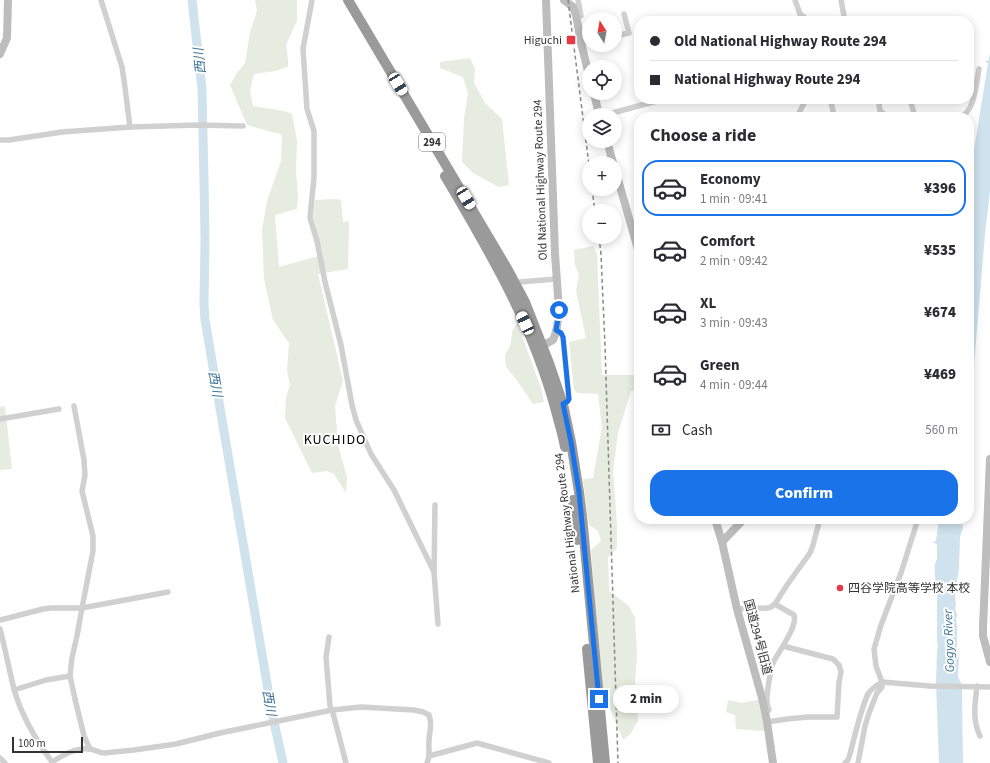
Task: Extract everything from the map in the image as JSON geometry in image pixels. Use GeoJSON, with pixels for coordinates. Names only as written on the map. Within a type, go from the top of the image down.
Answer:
{"type":"FeatureCollection","features":[{"type":"Feature","properties":{"kind":"highway","name":"National Highway Route 294"},"geometry":{"type":"LineString","coordinates":[[342,0],[494,260],[540,347],[563,404],[579,492],[605,763]]}},
{"type":"Feature","properties":{"kind":"highway","name":"National Highway Route 294"},"geometry":{"type":"LineString","coordinates":[[348,0],[498,252],[527,307],[540,347],[570,472],[598,763]]}},
{"type":"Feature","properties":{"kind":"street"},"geometry":{"type":"LineString","coordinates":[[0,54],[8,0]]}},
{"type":"Feature","properties":{"kind":"street"},"geometry":{"type":"LineString","coordinates":[[101,0],[122,67],[130,126]]}},
{"type":"Feature","properties":{"kind":"street"},"geometry":{"type":"LineString","coordinates":[[312,0],[303,49],[307,109],[314,131],[314,177],[310,218],[317,241],[324,282],[341,345],[356,420],[371,454],[394,490],[434,572]]}},
{"type":"Feature","properties":{"kind":"street","name":"Old National Highway Route 294"},"geometry":{"type":"LineString","coordinates":[[540,347],[553,340],[559,310],[556,279],[546,0]]}},
{"type":"Feature","properties":{"kind":"street"},"geometry":{"type":"LineString","coordinates":[[564,0],[576,3]]}},
{"type":"Feature","properties":{"kind":"street"},"geometry":{"type":"LineString","coordinates":[[795,0],[800,14],[803,16]]}},
{"type":"Feature","properties":{"kind":"street"},"geometry":{"type":"LineString","coordinates":[[841,0],[844,16]]}},
{"type":"Feature","properties":{"kind":"street"},"geometry":{"type":"LineString","coordinates":[[576,3],[581,16]]}},
{"type":"Feature","properties":{"kind":"street"},"geometry":{"type":"LineString","coordinates":[[576,3],[573,7],[582,33]]}},
{"type":"Feature","properties":{"kind":"street"},"geometry":{"type":"LineString","coordinates":[[622,34],[629,33],[624,14]]}},
{"type":"Feature","properties":{"kind":"street"},"geometry":{"type":"LineString","coordinates":[[974,95],[979,69]]}},
{"type":"Feature","properties":{"kind":"street"},"geometry":{"type":"LineString","coordinates":[[622,110],[646,104]]}},
{"type":"Feature","properties":{"kind":"street"},"geometry":{"type":"LineString","coordinates":[[0,140],[62,132],[130,126],[243,126]]}},
{"type":"Feature","properties":{"kind":"street"},"geometry":{"type":"LineString","coordinates":[[622,190],[634,227]]}},
{"type":"Feature","properties":{"kind":"street"},"geometry":{"type":"LineString","coordinates":[[516,284],[520,282],[556,279]]}},
{"type":"Feature","properties":{"kind":"street"},"geometry":{"type":"LineString","coordinates":[[556,330],[561,333],[563,337],[569,399],[563,404]]}},
{"type":"Feature","properties":{"kind":"street"},"geometry":{"type":"LineString","coordinates":[[74,406],[84,460],[85,475],[82,491],[93,536],[93,551],[72,658],[70,676],[74,699],[84,736],[90,749]]}},
{"type":"Feature","properties":{"kind":"street"},"geometry":{"type":"LineString","coordinates":[[0,419],[58,409]]}},
{"type":"Feature","properties":{"kind":"street"},"geometry":{"type":"LineString","coordinates":[[990,459],[983,628],[983,636],[990,662]]}},
{"type":"Feature","properties":{"kind":"street"},"geometry":{"type":"LineString","coordinates":[[435,505],[434,572],[438,624]]}},
{"type":"Feature","properties":{"kind":"street","name":"国道294号旧道"},"geometry":{"type":"LineString","coordinates":[[717,524],[737,609],[765,712],[773,763]]}},
{"type":"Feature","properties":{"kind":"street"},"geometry":{"type":"LineString","coordinates":[[722,542],[739,524]]}},
{"type":"Feature","properties":{"kind":"street"},"geometry":{"type":"LineString","coordinates":[[737,609],[767,608],[775,604],[810,553],[819,524]]}},
{"type":"Feature","properties":{"kind":"street"},"geometry":{"type":"LineString","coordinates":[[858,763],[865,726],[873,702],[882,687],[882,682],[876,666],[874,649],[916,524]]}},
{"type":"Feature","properties":{"kind":"street"},"geometry":{"type":"LineString","coordinates":[[0,620],[43,609],[82,608],[168,592]]}},
{"type":"Feature","properties":{"kind":"street"},"geometry":{"type":"LineString","coordinates":[[765,712],[769,710],[766,700],[772,666],[792,628],[794,616],[775,604]]}},
{"type":"Feature","properties":{"kind":"street"},"geometry":{"type":"LineString","coordinates":[[0,629],[14,690],[29,727],[38,744],[52,762],[84,748],[104,753],[176,744],[220,733],[332,710],[361,707],[414,710],[429,715],[431,722],[428,739],[430,756],[427,763]]}},
{"type":"Feature","properties":{"kind":"street"},"geometry":{"type":"LineString","coordinates":[[329,637],[326,658],[330,706],[346,763]]}},
{"type":"Feature","properties":{"kind":"street"},"geometry":{"type":"LineString","coordinates":[[767,722],[808,717],[837,717],[841,672],[839,665],[833,659],[783,646]]}},
{"type":"Feature","properties":{"kind":"street"},"geometry":{"type":"LineString","coordinates":[[14,690],[46,680],[70,676]]}},
{"type":"Feature","properties":{"kind":"street"},"geometry":{"type":"LineString","coordinates":[[847,762],[869,693],[882,682],[930,686],[990,687]]}},
{"type":"Feature","properties":{"kind":"street"},"geometry":{"type":"LineString","coordinates":[[977,686],[974,716],[976,729],[980,736]]}},
{"type":"Feature","properties":{"kind":"street"},"geometry":{"type":"LineString","coordinates":[[430,756],[477,743],[549,763]]}},
{"type":"Feature","properties":{"kind":"street"},"geometry":{"type":"LineString","coordinates":[[0,758],[5,763]]}},
{"type":"Feature","properties":{"kind":"shaded area"},"geometry":{"type":"Polygon","coordinates":[[[255,0],[297,0],[297,21],[286,45],[288,67],[275,71],[254,74],[250,91],[253,106],[284,111],[292,114],[297,141],[297,209],[275,215],[279,267],[322,255],[313,217],[315,200],[341,200],[343,222],[349,221],[348,269],[318,274],[343,381],[335,406],[338,445],[347,477],[346,493],[334,474],[327,471],[312,473],[285,418],[286,397],[290,385],[287,371],[289,343],[273,320],[264,279],[262,230],[267,201],[281,161],[282,137],[281,134],[247,125],[230,85],[245,63],[250,32],[257,11],[255,0]]]}},
{"type":"Feature","properties":{"kind":"shaded area"},"geometry":{"type":"Polygon","coordinates":[[[470,58],[475,69],[474,83],[485,103],[502,119],[509,185],[499,187],[473,173],[462,162],[464,119],[468,93],[463,77],[440,68],[440,62],[470,58]]]}},
{"type":"Feature","properties":{"kind":"shaded area"},"geometry":{"type":"Polygon","coordinates":[[[593,246],[597,254],[602,375],[634,375],[634,391],[631,391],[618,433],[613,471],[617,548],[608,557],[609,591],[629,606],[635,618],[637,656],[635,681],[638,721],[631,733],[623,740],[601,687],[591,550],[601,541],[598,531],[589,525],[583,479],[593,478],[602,427],[598,394],[577,393],[574,389],[569,342],[586,338],[576,291],[579,275],[575,265],[574,250],[593,246]]]}},
{"type":"Feature","properties":{"kind":"shaded area"},"geometry":{"type":"Polygon","coordinates":[[[517,322],[541,388],[544,402],[533,404],[506,367],[505,355],[511,344],[512,332],[517,322]]]}},
{"type":"Feature","properties":{"kind":"shaded area"},"geometry":{"type":"Polygon","coordinates":[[[5,406],[12,469],[0,470],[0,407],[5,406]]]}},
{"type":"Feature","properties":{"kind":"shaded area"},"geometry":{"type":"Polygon","coordinates":[[[728,700],[741,703],[758,700],[765,731],[736,729],[735,715],[726,712],[728,700]]]}},
{"type":"Feature","properties":{"kind":"water"},"geometry":{"type":"Polygon","coordinates":[[[990,54],[990,191],[974,364],[974,150],[988,63],[985,62],[988,61],[990,54]]]}},
{"type":"Feature","properties":{"kind":"water","name":"Gogyo River"},"geometry":{"type":"Polygon","coordinates":[[[938,524],[962,524],[963,528],[960,537],[959,568],[955,594],[955,608],[957,615],[957,651],[959,657],[958,677],[962,689],[963,763],[939,763],[936,684],[938,647],[937,593],[939,591],[937,589],[935,578],[937,545],[932,543],[936,541],[938,524]]]}},
{"type":"Feature","properties":{"kind":"waterway","name":"西川"},"geometry":{"type":"LineString","coordinates":[[192,0],[202,89],[205,320],[272,713],[283,763]]}},
{"type":"Feature","properties":{"kind":"railway"},"geometry":{"type":"LineString","coordinates":[[568,0],[588,156]]}},
{"type":"Feature","properties":{"kind":"railway"},"geometry":{"type":"LineString","coordinates":[[593,196],[594,204]]}},
{"type":"Feature","properties":{"kind":"railway"},"geometry":{"type":"LineString","coordinates":[[600,244],[605,346],[618,763]]}},
{"type":"Feature","properties":{"kind":"place","name":"Higuchi"},"geometry":{"type":"Point","coordinates":[571,40]}},
{"type":"Feature","properties":{"kind":"place","name":"四谷学院高等学校 本校"},"geometry":{"type":"Point","coordinates":[840,588]}},
{"type":"Feature","properties":{"kind":"district","name":"KUCHIDO"},"geometry":{"type":"Point","coordinates":[335,439]}},
{"type":"Feature","properties":{"kind":"route"},"geometry":{"type":"LineString","coordinates":[[559,310],[556,330],[561,333],[563,337],[562,341],[569,399],[563,404],[579,492],[599,699]]}}]}
